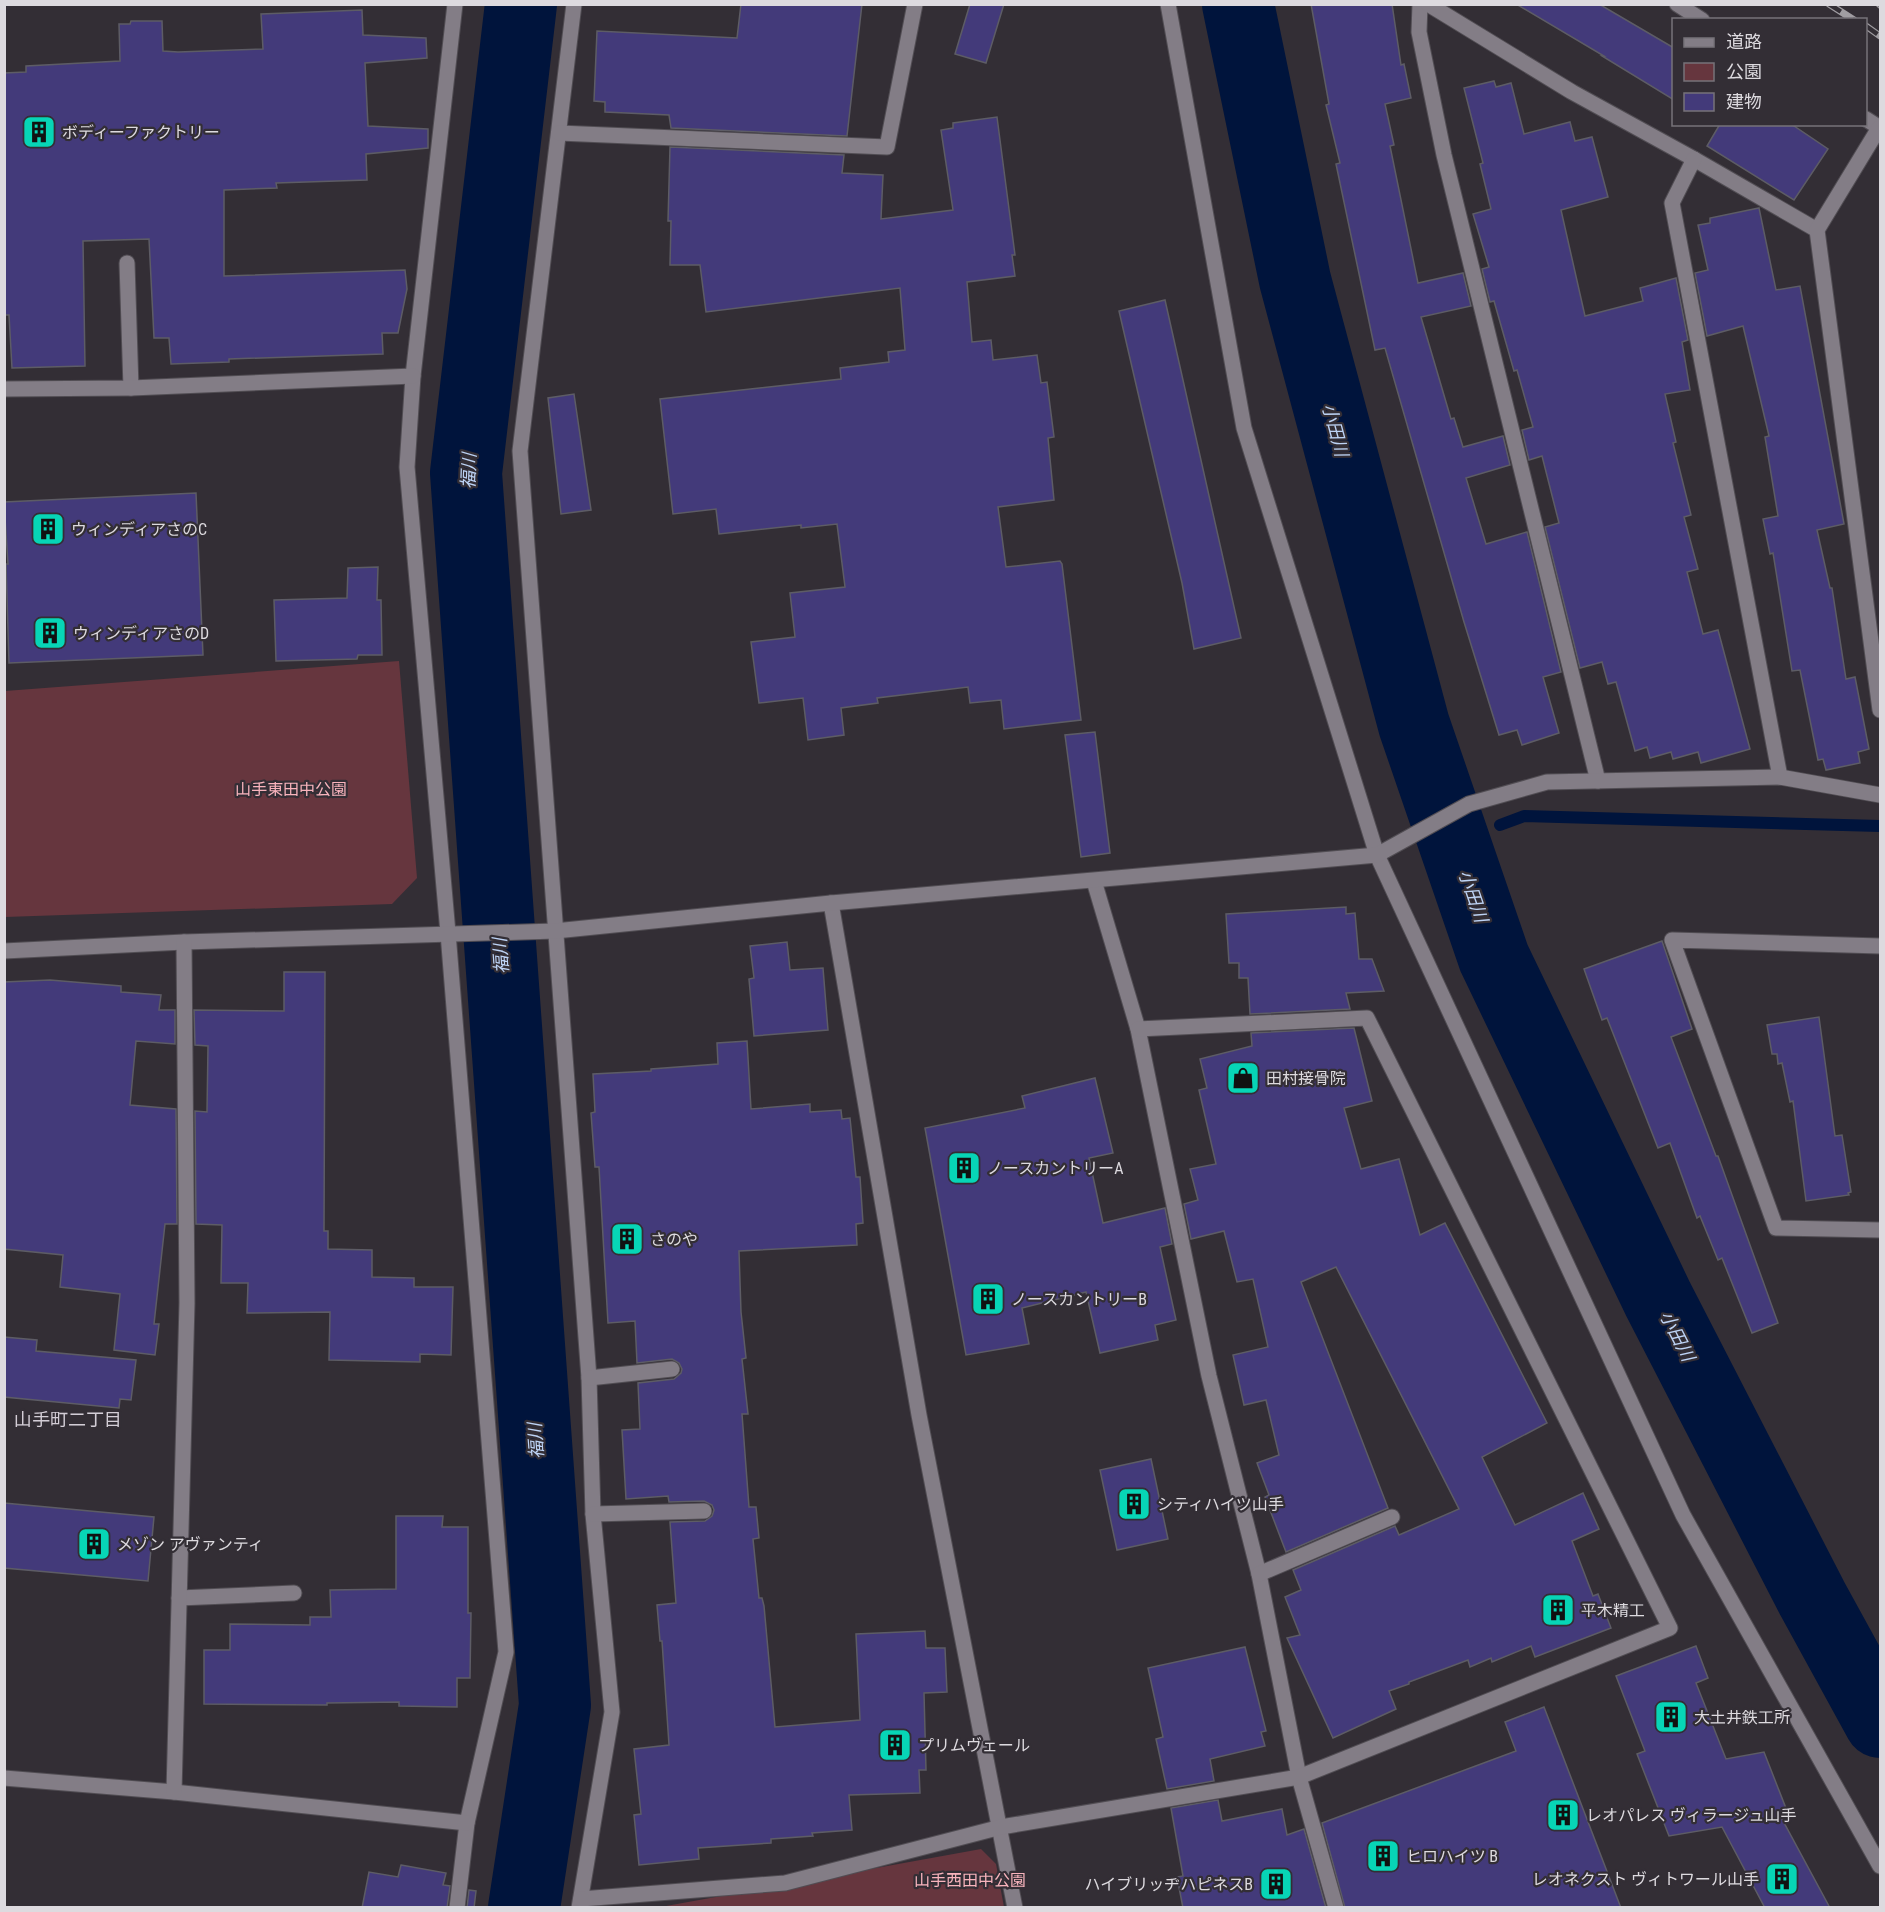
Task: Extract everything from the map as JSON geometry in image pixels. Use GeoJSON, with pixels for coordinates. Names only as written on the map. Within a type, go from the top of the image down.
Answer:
{"type":"FeatureCollection","features":[{"type":"Feature","properties":{"kind":"street"},"geometry":{"type":"LineString","coordinates":[[455,4],[413,376],[407,467],[448,933],[506,1652],[467,1823],[458,1908]]}},
{"type":"Feature","properties":{"kind":"street"},"geometry":{"type":"LineString","coordinates":[[574,4],[520,452],[589,1378],[593,1514],[612,1712],[580,1903],[784,1883],[1000,1827],[1299,1777],[1670,1628],[1367,1018],[1138,1029]]}},
{"type":"Feature","properties":{"kind":"street"},"geometry":{"type":"LineString","coordinates":[[559,133],[887,147],[915,4]]}},
{"type":"Feature","properties":{"kind":"street"},"geometry":{"type":"LineString","coordinates":[[1168,4],[1244,428],[1383,852],[1683,1515],[1881,1866]]}},
{"type":"Feature","properties":{"kind":"street"},"geometry":{"type":"LineString","coordinates":[[1420,4],[1419,32],[1444,155],[1598,782]]}},
{"type":"Feature","properties":{"kind":"street"},"geometry":{"type":"LineString","coordinates":[[1428,4],[1572,92],[1817,230]]}},
{"type":"Feature","properties":{"kind":"street"},"geometry":{"type":"LineString","coordinates":[[1677,4],[1699,18]]}},
{"type":"Feature","properties":{"kind":"street"},"geometry":{"type":"LineString","coordinates":[[1867,120],[1880,128],[1817,230],[1881,710]]}},
{"type":"Feature","properties":{"kind":"street"},"geometry":{"type":"LineString","coordinates":[[1694,159],[1672,202],[1780,777]]}},
{"type":"Feature","properties":{"kind":"street"},"geometry":{"type":"LineString","coordinates":[[127,263],[131,388]]}},
{"type":"Feature","properties":{"kind":"street"},"geometry":{"type":"LineString","coordinates":[[4,389],[131,388],[413,376]]}},
{"type":"Feature","properties":{"kind":"street"},"geometry":{"type":"LineString","coordinates":[[4,951],[184,942],[555,931],[1383,852],[1469,804],[1547,782],[1780,777],[1881,795]]}},
{"type":"Feature","properties":{"kind":"street"},"geometry":{"type":"LineString","coordinates":[[1094,881],[1138,1029],[1209,1376],[1259,1574],[1299,1777],[1336,1908]]}},
{"type":"Feature","properties":{"kind":"street"},"geometry":{"type":"LineString","coordinates":[[831,903],[919,1415],[1015,1908]]}},
{"type":"Feature","properties":{"kind":"street"},"geometry":{"type":"LineString","coordinates":[[1881,946],[1672,940],[1776,1228],[1881,1230]]}},
{"type":"Feature","properties":{"kind":"street"},"geometry":{"type":"LineString","coordinates":[[174,1792],[187,1304],[184,942]]}},
{"type":"Feature","properties":{"kind":"street"},"geometry":{"type":"LineString","coordinates":[[589,1378],[672,1369]]}},
{"type":"Feature","properties":{"kind":"street"},"geometry":{"type":"LineString","coordinates":[[593,1514],[704,1511]]}},
{"type":"Feature","properties":{"kind":"street"},"geometry":{"type":"LineString","coordinates":[[1259,1574],[1392,1517]]}},
{"type":"Feature","properties":{"kind":"street"},"geometry":{"type":"LineString","coordinates":[[179,1598],[294,1593]]}},
{"type":"Feature","properties":{"kind":"street"},"geometry":{"type":"LineString","coordinates":[[4,1778],[174,1792],[467,1823]]}},
{"type":"Feature","properties":{"kind":"green space","name":"山手東田中公園"},"geometry":{"type":"Polygon","coordinates":[[[399,661],[417,878],[392,904],[5,917],[5,691],[399,661]]]}},
{"type":"Feature","properties":{"kind":"green space","name":"山手西田中公園"},"geometry":{"type":"Polygon","coordinates":[[[981,1849],[996,1864],[1004,1907],[655,1908],[981,1849]]]}},
{"type":"Feature","properties":{"kind":"building"},"geometry":{"type":"Polygon","coordinates":[[[741,4],[862,4],[847,136],[671,128],[669,115],[605,112],[605,102],[594,101],[597,31],[737,38],[741,4]]]}},
{"type":"Feature","properties":{"kind":"building"},"geometry":{"type":"Polygon","coordinates":[[[970,4],[1004,4],[986,63],[955,54],[970,4]]]}},
{"type":"Feature","properties":{"kind":"building"},"geometry":{"type":"Polygon","coordinates":[[[1311,4],[1392,4],[1401,65],[1404,64],[1411,98],[1385,104],[1394,145],[1390,146],[1418,283],[1463,273],[1471,306],[1421,317],[1451,419],[1454,418],[1463,447],[1503,436],[1510,465],[1466,478],[1486,544],[1527,532],[1561,672],[1543,677],[1559,733],[1522,745],[1517,730],[1499,735],[1385,348],[1375,350],[1336,164],[1340,163],[1326,105],[1329,104],[1311,4]]]}},
{"type":"Feature","properties":{"kind":"building"},"geometry":{"type":"Polygon","coordinates":[[[1516,4],[1599,4],[1672,47],[1672,99],[1602,56],[1604,56],[1516,4]]]}},
{"type":"Feature","properties":{"kind":"building"},"geometry":{"type":"Polygon","coordinates":[[[362,10],[363,35],[426,38],[427,58],[365,63],[368,126],[428,129],[428,148],[366,154],[367,180],[276,183],[277,188],[224,190],[224,276],[405,270],[407,289],[398,333],[382,333],[383,354],[229,359],[229,362],[171,364],[169,338],[154,338],[149,239],[83,241],[85,366],[12,368],[9,315],[4,315],[4,73],[26,72],[26,66],[120,61],[119,24],[130,24],[131,21],[162,21],[163,51],[263,49],[261,14],[362,10]]]}},
{"type":"Feature","properties":{"kind":"building"},"geometry":{"type":"Polygon","coordinates":[[[1494,81],[1496,87],[1511,83],[1524,134],[1570,122],[1575,141],[1592,137],[1608,197],[1561,210],[1585,316],[1643,301],[1640,288],[1676,278],[1688,340],[1682,342],[1690,390],[1665,394],[1676,442],[1673,443],[1691,515],[1684,517],[1698,569],[1687,572],[1703,634],[1718,630],[1750,749],[1701,763],[1698,752],[1673,759],[1671,752],[1650,758],[1647,747],[1635,751],[1616,682],[1608,684],[1602,662],[1580,668],[1545,527],[1559,523],[1542,456],[1529,460],[1522,430],[1533,427],[1494,301],[1490,302],[1482,269],[1489,267],[1473,214],[1491,209],[1480,164],[1483,163],[1464,88],[1494,81]]]}},
{"type":"Feature","properties":{"kind":"building"},"geometry":{"type":"Polygon","coordinates":[[[997,117],[1015,255],[1012,255],[1015,276],[967,282],[972,342],[991,340],[993,360],[1037,355],[1041,383],[1047,382],[1054,437],[1048,438],[1054,500],[998,507],[1006,567],[1060,561],[1062,564],[1081,720],[1004,729],[1001,700],[970,703],[968,687],[877,698],[878,703],[841,708],[844,735],[808,740],[803,698],[759,703],[751,642],[795,637],[790,593],[845,587],[837,524],[801,528],[801,525],[719,534],[716,509],[673,514],[660,399],[841,379],[840,368],[889,362],[888,352],[905,350],[900,288],[706,312],[700,265],[670,265],[671,221],[668,221],[670,147],[844,155],[842,173],[883,175],[881,219],[953,210],[941,130],[953,128],[953,123],[997,117]]]}},
{"type":"Feature","properties":{"kind":"building"},"geometry":{"type":"Polygon","coordinates":[[[1719,126],[1794,126],[1828,149],[1794,200],[1707,146],[1719,126]]]}},
{"type":"Feature","properties":{"kind":"building"},"geometry":{"type":"Polygon","coordinates":[[[1759,208],[1776,290],[1800,286],[1844,524],[1817,530],[1830,588],[1832,588],[1846,679],[1855,677],[1869,749],[1858,752],[1860,763],[1826,770],[1823,759],[1818,760],[1800,670],[1792,671],[1773,553],[1770,554],[1763,519],[1778,516],[1765,437],[1769,436],[1743,326],[1707,336],[1695,273],[1708,270],[1698,225],[1710,223],[1710,218],[1759,208]]]}},
{"type":"Feature","properties":{"kind":"building"},"geometry":{"type":"Polygon","coordinates":[[[1165,300],[1241,638],[1194,649],[1182,583],[1119,311],[1165,300]]]}},
{"type":"Feature","properties":{"kind":"building"},"geometry":{"type":"Polygon","coordinates":[[[574,394],[591,510],[561,514],[548,398],[574,394]]]}},
{"type":"Feature","properties":{"kind":"building"},"geometry":{"type":"Polygon","coordinates":[[[196,493],[203,655],[9,663],[6,564],[8,564],[4,502],[196,493]]]}},
{"type":"Feature","properties":{"kind":"building"},"geometry":{"type":"Polygon","coordinates":[[[378,567],[377,600],[381,600],[382,655],[358,655],[357,659],[276,661],[274,600],[347,598],[348,568],[378,567]]]}},
{"type":"Feature","properties":{"kind":"building"},"geometry":{"type":"Polygon","coordinates":[[[1095,732],[1110,853],[1081,857],[1065,735],[1095,732]]]}},
{"type":"Feature","properties":{"kind":"building"},"geometry":{"type":"Polygon","coordinates":[[[1346,907],[1346,914],[1355,913],[1359,959],[1372,959],[1384,991],[1346,993],[1350,1009],[1250,1014],[1248,978],[1239,978],[1239,963],[1229,963],[1226,914],[1346,907]]]}},
{"type":"Feature","properties":{"kind":"building"},"geometry":{"type":"Polygon","coordinates":[[[1662,941],[1692,1029],[1671,1037],[1716,1156],[1718,1156],[1778,1323],[1752,1333],[1722,1258],[1718,1260],[1700,1216],[1697,1218],[1670,1143],[1658,1148],[1607,1018],[1602,1020],[1584,969],[1662,941]]]}},
{"type":"Feature","properties":{"kind":"building"},"geometry":{"type":"Polygon","coordinates":[[[787,942],[790,970],[823,968],[828,1030],[754,1036],[749,979],[754,978],[750,946],[787,942]]]}},
{"type":"Feature","properties":{"kind":"building"},"geometry":{"type":"Polygon","coordinates":[[[284,972],[325,972],[324,1231],[328,1231],[328,1249],[372,1250],[372,1277],[414,1278],[414,1287],[453,1287],[451,1355],[420,1354],[420,1362],[329,1360],[330,1312],[247,1313],[248,1283],[221,1283],[222,1225],[196,1224],[195,1111],[207,1112],[208,1046],[195,1045],[194,1010],[284,1011],[284,972]]]}},
{"type":"Feature","properties":{"kind":"building"},"geometry":{"type":"Polygon","coordinates":[[[50,980],[121,986],[121,992],[161,995],[159,1010],[175,1010],[175,1044],[136,1041],[130,1105],[176,1109],[177,1224],[165,1224],[154,1324],[159,1324],[155,1355],[114,1350],[120,1294],[60,1287],[63,1255],[4,1249],[4,982],[50,980]]]}},
{"type":"Feature","properties":{"kind":"building"},"geometry":{"type":"Polygon","coordinates":[[[1819,1017],[1835,1136],[1842,1135],[1851,1192],[1848,1193],[1849,1195],[1806,1201],[1793,1101],[1790,1102],[1782,1063],[1778,1064],[1777,1054],[1772,1054],[1767,1025],[1819,1017]]]}},
{"type":"Feature","properties":{"kind":"building"},"geometry":{"type":"Polygon","coordinates":[[[1354,1028],[1372,1101],[1344,1108],[1361,1169],[1399,1159],[1420,1235],[1445,1223],[1547,1423],[1482,1457],[1515,1525],[1583,1493],[1599,1529],[1572,1541],[1593,1596],[1598,1594],[1611,1628],[1535,1657],[1531,1646],[1492,1662],[1491,1658],[1470,1667],[1468,1660],[1409,1682],[1409,1684],[1389,1691],[1396,1709],[1333,1738],[1287,1638],[1300,1635],[1285,1597],[1301,1590],[1293,1570],[1395,1526],[1399,1535],[1459,1509],[1336,1267],[1301,1282],[1388,1508],[1286,1552],[1265,1497],[1269,1495],[1257,1463],[1279,1455],[1266,1400],[1244,1405],[1233,1355],[1268,1347],[1253,1279],[1237,1282],[1224,1231],[1191,1239],[1184,1204],[1198,1200],[1190,1169],[1216,1164],[1199,1090],[1207,1088],[1200,1059],[1252,1046],[1251,1033],[1354,1028]]]}},
{"type":"Feature","properties":{"kind":"building"},"geometry":{"type":"Polygon","coordinates":[[[747,1041],[751,1109],[810,1104],[810,1112],[841,1110],[842,1119],[850,1118],[856,1177],[860,1177],[863,1223],[856,1224],[857,1245],[739,1251],[741,1312],[746,1358],[742,1359],[748,1414],[742,1414],[749,1507],[756,1507],[759,1538],[753,1539],[759,1598],[762,1598],[764,1606],[775,1727],[860,1720],[856,1634],[925,1631],[926,1648],[945,1648],[947,1692],[924,1693],[926,1770],[919,1770],[920,1793],[849,1795],[852,1830],[771,1839],[771,1843],[698,1848],[699,1859],[639,1865],[634,1815],[641,1814],[634,1749],[669,1745],[662,1641],[660,1641],[657,1605],[676,1603],[670,1522],[705,1521],[712,1516],[714,1510],[712,1505],[704,1501],[669,1502],[668,1496],[626,1499],[622,1430],[640,1429],[638,1383],[674,1379],[682,1369],[679,1363],[672,1359],[637,1363],[635,1321],[608,1323],[599,1167],[595,1167],[591,1113],[595,1112],[593,1074],[718,1064],[717,1043],[747,1041]]]}},
{"type":"Feature","properties":{"kind":"building"},"geometry":{"type":"Polygon","coordinates":[[[1095,1078],[1113,1153],[1089,1158],[1103,1223],[1165,1208],[1172,1244],[1160,1247],[1176,1320],[1155,1325],[1158,1340],[1100,1353],[1086,1292],[1022,1308],[1029,1344],[966,1355],[925,1128],[1025,1108],[1022,1096],[1095,1078]]]}},
{"type":"Feature","properties":{"kind":"building"},"geometry":{"type":"Polygon","coordinates":[[[4,1337],[37,1340],[36,1351],[136,1360],[131,1400],[120,1399],[119,1408],[4,1397],[4,1337]]]}},
{"type":"Feature","properties":{"kind":"building","name":"シティハイツ山手"},"geometry":{"type":"Polygon","coordinates":[[[1151,1459],[1168,1539],[1117,1550],[1100,1470],[1151,1459]]]}},
{"type":"Feature","properties":{"kind":"building","name":"メゾン アヴァンティ"},"geometry":{"type":"Polygon","coordinates":[[[4,1503],[154,1517],[148,1581],[4,1568],[4,1503]]]}},
{"type":"Feature","properties":{"kind":"building"},"geometry":{"type":"Polygon","coordinates":[[[396,1516],[443,1516],[442,1527],[468,1527],[468,1613],[471,1613],[470,1678],[457,1678],[457,1707],[399,1706],[399,1702],[327,1703],[327,1705],[204,1704],[204,1650],[230,1650],[230,1624],[310,1625],[310,1617],[331,1617],[330,1590],[396,1589],[396,1516]]]}},
{"type":"Feature","properties":{"kind":"building","name":"大土井鉄工所"},"geometry":{"type":"Polygon","coordinates":[[[1696,1646],[1708,1678],[1696,1683],[1726,1759],[1764,1752],[1789,1816],[1781,1817],[1830,1908],[1765,1908],[1722,1827],[1669,1836],[1637,1754],[1645,1751],[1616,1676],[1696,1646]]]}},
{"type":"Feature","properties":{"kind":"building"},"geometry":{"type":"Polygon","coordinates":[[[1245,1647],[1266,1731],[1261,1732],[1265,1746],[1210,1759],[1214,1781],[1167,1789],[1156,1739],[1163,1737],[1148,1668],[1245,1647]]]}},
{"type":"Feature","properties":{"kind":"building"},"geometry":{"type":"Polygon","coordinates":[[[1544,1707],[1621,1908],[1345,1908],[1322,1823],[1516,1751],[1505,1722],[1544,1707]]]}},
{"type":"Feature","properties":{"kind":"building"},"geometry":{"type":"Polygon","coordinates":[[[1218,1800],[1222,1821],[1282,1809],[1287,1835],[1304,1829],[1326,1908],[1183,1908],[1177,1877],[1183,1876],[1171,1808],[1218,1800]]]}},
{"type":"Feature","properties":{"kind":"building"},"geometry":{"type":"Polygon","coordinates":[[[401,1865],[446,1873],[443,1885],[450,1886],[447,1908],[362,1908],[369,1872],[398,1877],[401,1865]]]}},
{"type":"Feature","properties":{"kind":"building"},"geometry":{"type":"Polygon","coordinates":[[[469,1890],[476,1891],[474,1908],[467,1908],[469,1890]]]}},
{"type":"Feature","properties":{"kind":"waterway","name":"福川"},"geometry":{"type":"LineString","coordinates":[[521,4],[466,473],[555,1705],[524,1908]]}},
{"type":"Feature","properties":{"kind":"waterway","name":"小田川"},"geometry":{"type":"LineString","coordinates":[[1238,4],[1295,280],[1414,725],[1494,958],[1658,1299],[1812,1598],[1880,1722]]}},
{"type":"Feature","properties":{"kind":"waterway"},"geometry":{"type":"LineString","coordinates":[[1500,825],[1524,816],[1880,826]]}},
{"type":"Feature","properties":{"kind":"waterway"},"geometry":{"type":"LineString","coordinates":[[1457,848],[1471,841]]}},
{"type":"Feature","properties":{"kind":"railway"},"geometry":{"type":"LineString","coordinates":[[1829,4],[1851,18]]}},
{"type":"Feature","properties":{"kind":"railway"},"geometry":{"type":"LineString","coordinates":[[1867,27],[1880,36]]}},
{"type":"Feature","properties":{"kind":"place","name":"ボディーファクトリー"},"geometry":{"type":"Point","coordinates":[39,132]}},
{"type":"Feature","properties":{"kind":"place","name":"ウィンディアさのC"},"geometry":{"type":"Point","coordinates":[48,529]}},
{"type":"Feature","properties":{"kind":"place","name":"ウィンディアさのD"},"geometry":{"type":"Point","coordinates":[50,633]}},
{"type":"Feature","properties":{"kind":"place","name":"田村接骨院"},"geometry":{"type":"Point","coordinates":[1243,1078]}},
{"type":"Feature","properties":{"kind":"place","name":"ノースカントリーA"},"geometry":{"type":"Point","coordinates":[964,1168]}},
{"type":"Feature","properties":{"kind":"place","name":"さのや"},"geometry":{"type":"Point","coordinates":[627,1239]}},
{"type":"Feature","properties":{"kind":"place","name":"ノースカントリーB"},"geometry":{"type":"Point","coordinates":[988,1299]}},
{"type":"Feature","properties":{"kind":"place","name":"シティハイツ山手"},"geometry":{"type":"Point","coordinates":[1134,1504]}},
{"type":"Feature","properties":{"kind":"place","name":"メゾン アヴァンティ"},"geometry":{"type":"Point","coordinates":[94,1544]}},
{"type":"Feature","properties":{"kind":"place","name":"平木精工"},"geometry":{"type":"Point","coordinates":[1558,1610]}},
{"type":"Feature","properties":{"kind":"place","name":"大土井鉄工所"},"geometry":{"type":"Point","coordinates":[1671,1717]}},
{"type":"Feature","properties":{"kind":"place","name":"プリムヴェール"},"geometry":{"type":"Point","coordinates":[895,1745]}},
{"type":"Feature","properties":{"kind":"place","name":"レオパレス ヴィラージュ山手"},"geometry":{"type":"Point","coordinates":[1563,1815]}},
{"type":"Feature","properties":{"kind":"place","name":"ヒロハイツ B"},"geometry":{"type":"Point","coordinates":[1383,1856]}},
{"type":"Feature","properties":{"kind":"place","name":"レオネクスト ヴィトワール山手"},"geometry":{"type":"Point","coordinates":[1782,1879]}},
{"type":"Feature","properties":{"kind":"place","name":"ハイブリッヂハピネスB"},"geometry":{"type":"Point","coordinates":[1276,1884]}},
{"type":"Feature","properties":{"kind":"district","name":"山手町二丁目"},"geometry":{"type":"Point","coordinates":[68,1420]}}]}
